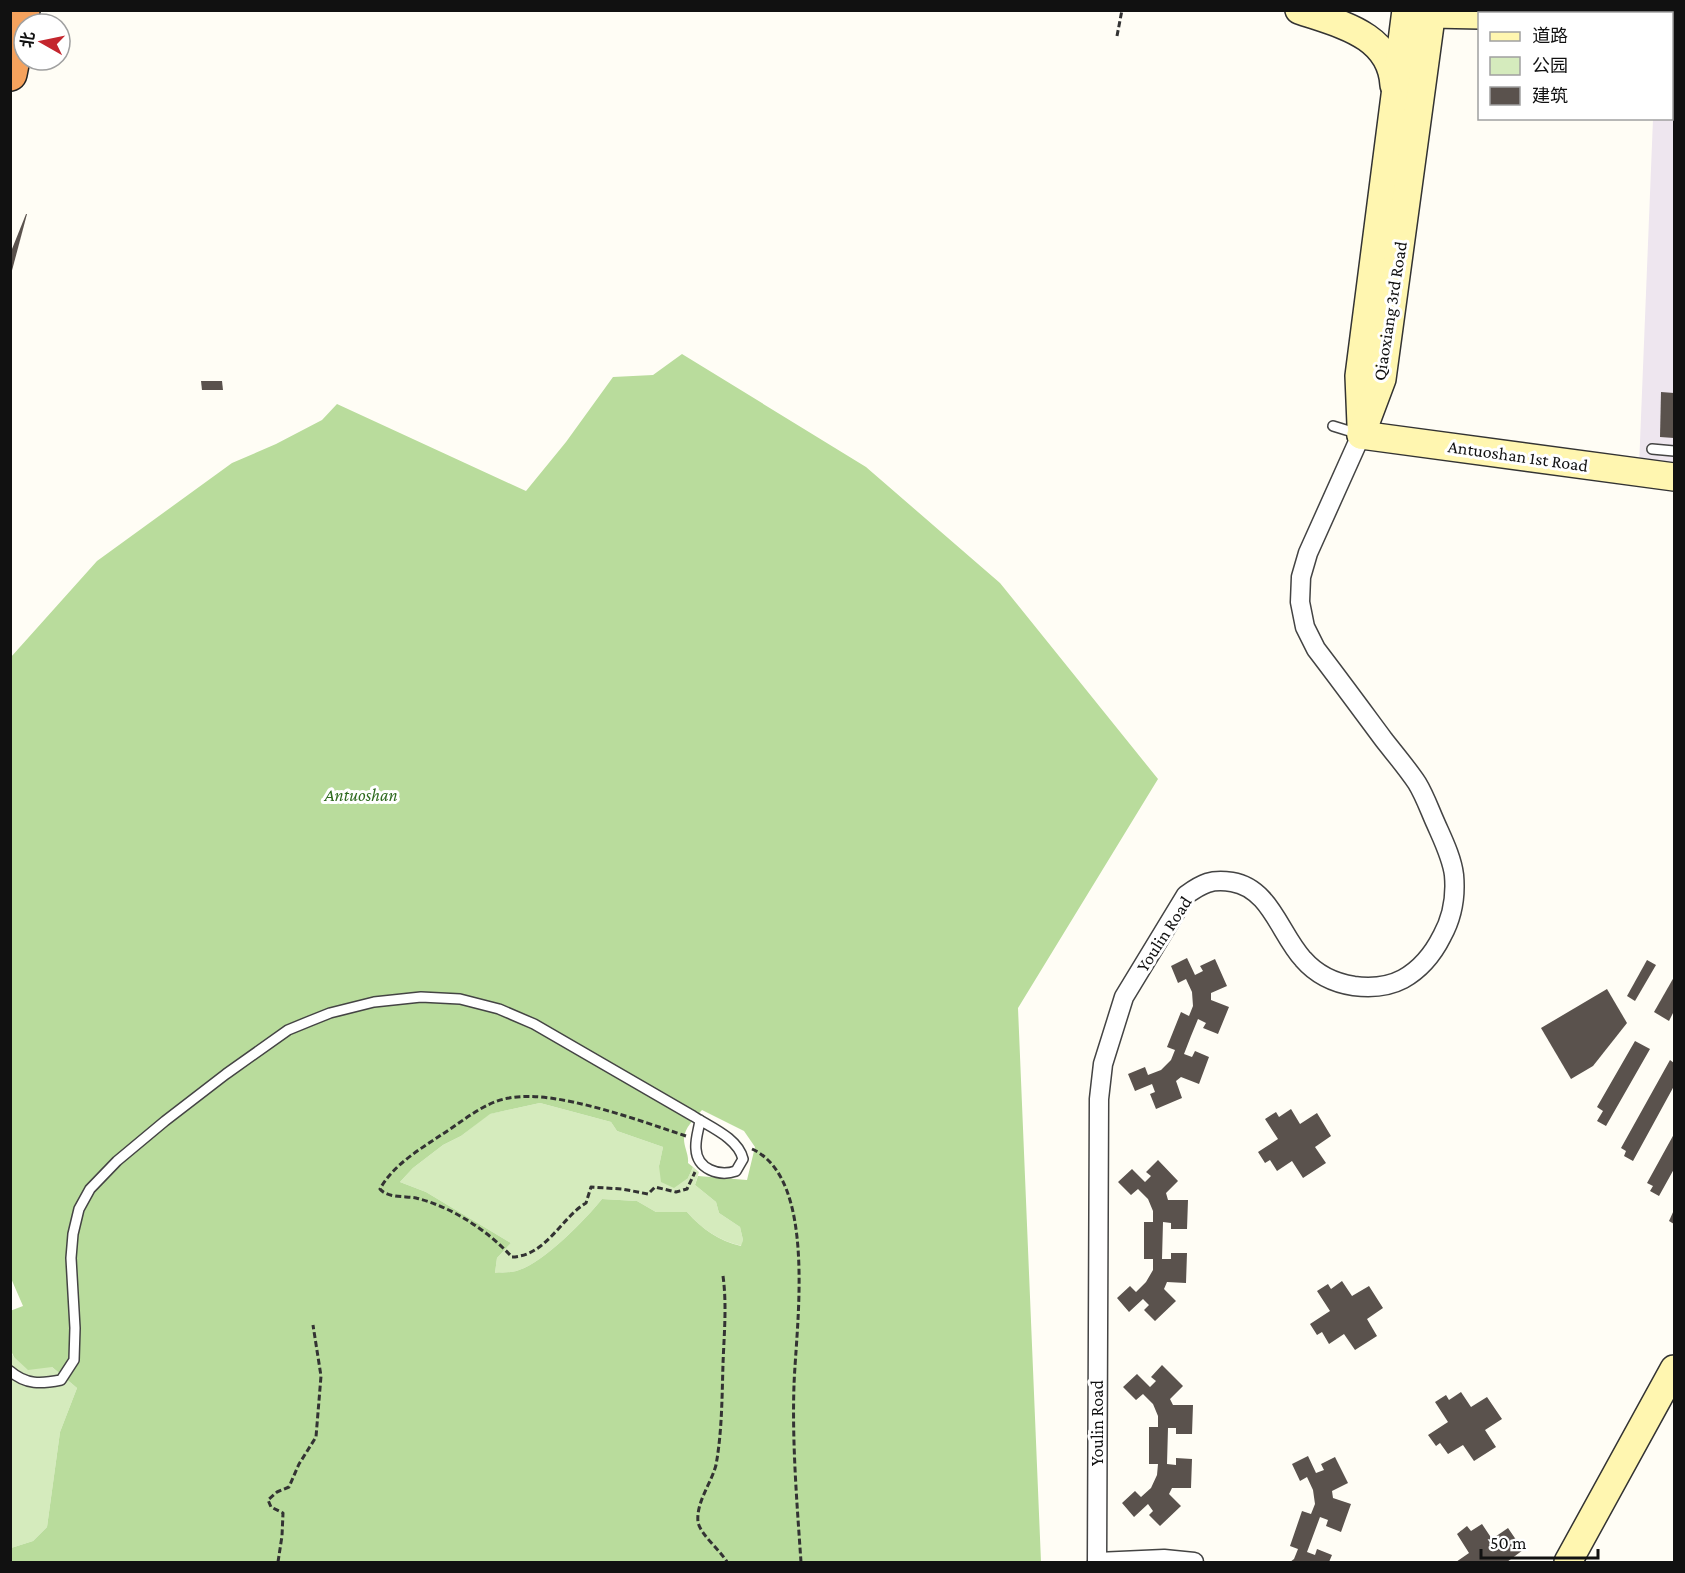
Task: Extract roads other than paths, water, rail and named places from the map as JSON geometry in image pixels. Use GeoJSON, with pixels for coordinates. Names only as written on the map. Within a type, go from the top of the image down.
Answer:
{"type":"FeatureCollection","features":[{"type":"Feature","properties":{"kind":"highway"},"geometry":{"type":"LineString","coordinates":[[10,74],[23,10]]}},
{"type":"Feature","properties":{"kind":"street"},"geometry":{"type":"LineString","coordinates":[[1299,10],[1356,30],[1369,38],[1381,49],[1389,62],[1394,77],[1395,93]]}},
{"type":"Feature","properties":{"kind":"street"},"geometry":{"type":"LineString","coordinates":[[1423,12],[1478,15]]}},
{"type":"Feature","properties":{"kind":"street","name":"Qiaoxiang 3rd Road"},"geometry":{"type":"LineString","coordinates":[[1361,435],[1359,376],[1395,93],[1423,12]]}},
{"type":"Feature","properties":{"kind":"street","name":"Qiaoxiang 3rd Road"},"geometry":{"type":"LineString","coordinates":[[1361,435],[1382,379],[1423,12]]}},
{"type":"Feature","properties":{"kind":"street","name":"Antuoshan 1st Road"},"geometry":{"type":"LineString","coordinates":[[1361,435],[1674,477]]}},
{"type":"Feature","properties":{"kind":"street","name":"Youlin Road"},"geometry":{"type":"LineString","coordinates":[[1097,1562],[1099,1099],[1103,1064],[1124,997],[1186,895],[1202,884],[1219,880],[1241,884],[1253,890],[1262,899],[1302,959],[1315,971],[1347,985],[1382,986],[1401,980],[1418,969],[1434,951],[1449,924],[1455,897],[1454,873],[1444,840],[1417,784],[1316,649],[1305,627],[1300,602],[1301,577],[1308,554],[1361,435]]}},
{"type":"Feature","properties":{"kind":"street"},"geometry":{"type":"LineString","coordinates":[[1568,1563],[1674,1369]]}},
{"type":"Feature","properties":{"kind":"street"},"geometry":{"type":"LineString","coordinates":[[1097,1562],[1164,1559],[1194,1563]]}},
{"type":"Feature","properties":{"kind":"lane"},"geometry":{"type":"LineString","coordinates":[[1333,426],[1361,435]]}},
{"type":"Feature","properties":{"kind":"lane"},"geometry":{"type":"LineString","coordinates":[[1652,449],[1674,451]]}},
{"type":"Feature","properties":{"kind":"lane"},"geometry":{"type":"LineString","coordinates":[[10,1371],[22,1380],[43,1384],[61,1380],[74,1360],[75,1328],[71,1258],[73,1234],[79,1209],[90,1189],[117,1161],[226,1074],[288,1030],[330,1013],[374,1002],[422,998],[460,999],[500,1009],[534,1024],[699,1120],[739,1148],[743,1159],[736,1171],[721,1173],[712,1171],[701,1163],[696,1152],[699,1120]]}},
{"type":"Feature","properties":{"kind":"park label","name":"Antuoshan"},"geometry":{"type":"Point","coordinates":[361,795]}}]}
